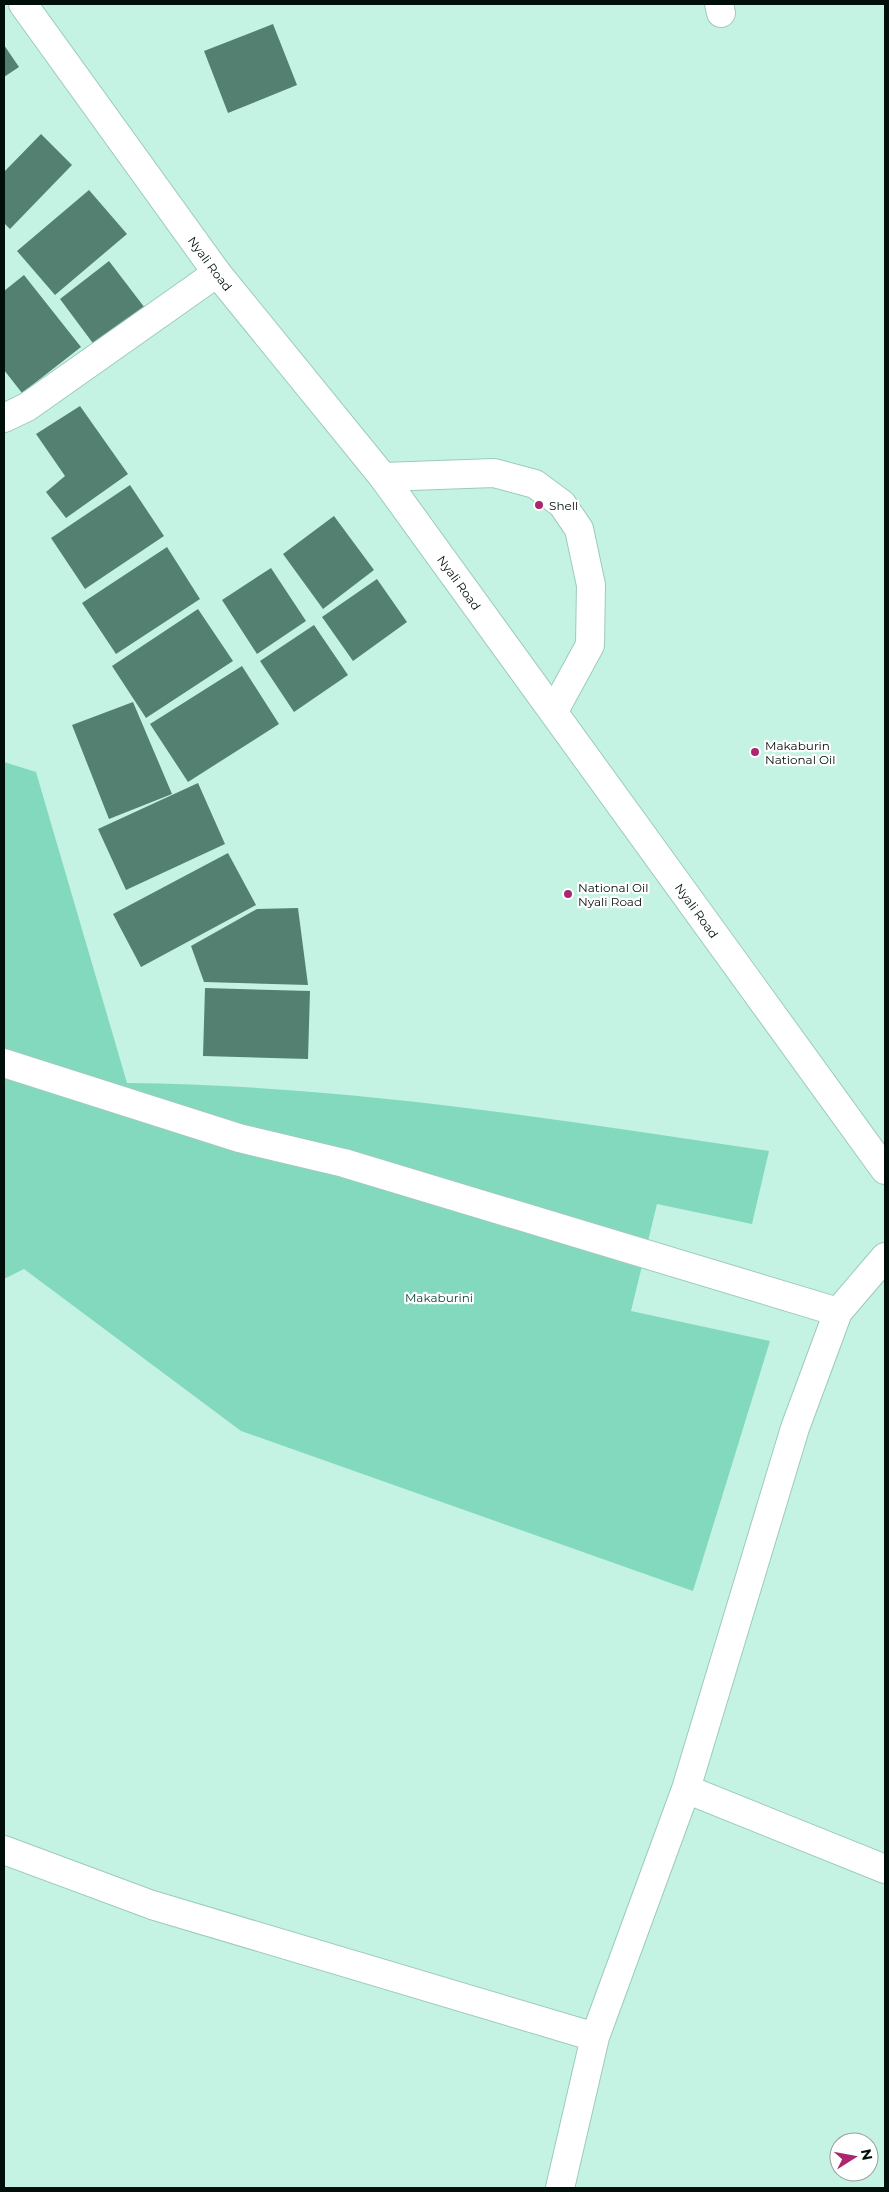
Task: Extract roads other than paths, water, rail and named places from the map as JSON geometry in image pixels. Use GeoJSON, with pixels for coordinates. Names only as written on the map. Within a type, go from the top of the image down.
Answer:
{"type":"FeatureCollection","features":[{"type":"Feature","properties":{"kind":"main road","name":"Nyali Road"},"geometry":{"type":"LineString","coordinates":[[23,4],[217,273],[383,477],[554,711],[646,843],[885,1170]]}},
{"type":"Feature","properties":{"kind":"main road"},"geometry":{"type":"LineString","coordinates":[[4,418],[27,407],[217,273]]}},
{"type":"Feature","properties":{"kind":"main road"},"geometry":{"type":"LineString","coordinates":[[383,477],[494,473],[535,484],[562,504],[579,529],[591,585],[590,644],[554,711]]}},
{"type":"Feature","properties":{"kind":"main road"},"geometry":{"type":"LineString","coordinates":[[4,1063],[239,1138],[344,1163],[838,1312]]}},
{"type":"Feature","properties":{"kind":"main road"},"geometry":{"type":"LineString","coordinates":[[560,2188],[595,2036],[686,1788],[795,1428],[838,1312],[885,1257]]}},
{"type":"Feature","properties":{"kind":"main road"},"geometry":{"type":"LineString","coordinates":[[686,1788],[885,1869]]}},
{"type":"Feature","properties":{"kind":"main road"},"geometry":{"type":"LineString","coordinates":[[4,1850],[152,1905],[595,2036]]}},
{"type":"Feature","properties":{"kind":"place","name":"Shell"},"geometry":{"type":"Point","coordinates":[539,505]}},
{"type":"Feature","properties":{"kind":"place","name":"Makaburin National Oil"},"geometry":{"type":"Point","coordinates":[755,752]}},
{"type":"Feature","properties":{"kind":"place","name":"National Oil Nyali Road"},"geometry":{"type":"Point","coordinates":[568,894]}},
{"type":"Feature","properties":{"kind":"park label","name":"Makaburini"},"geometry":{"type":"Point","coordinates":[439,1297]}}]}
